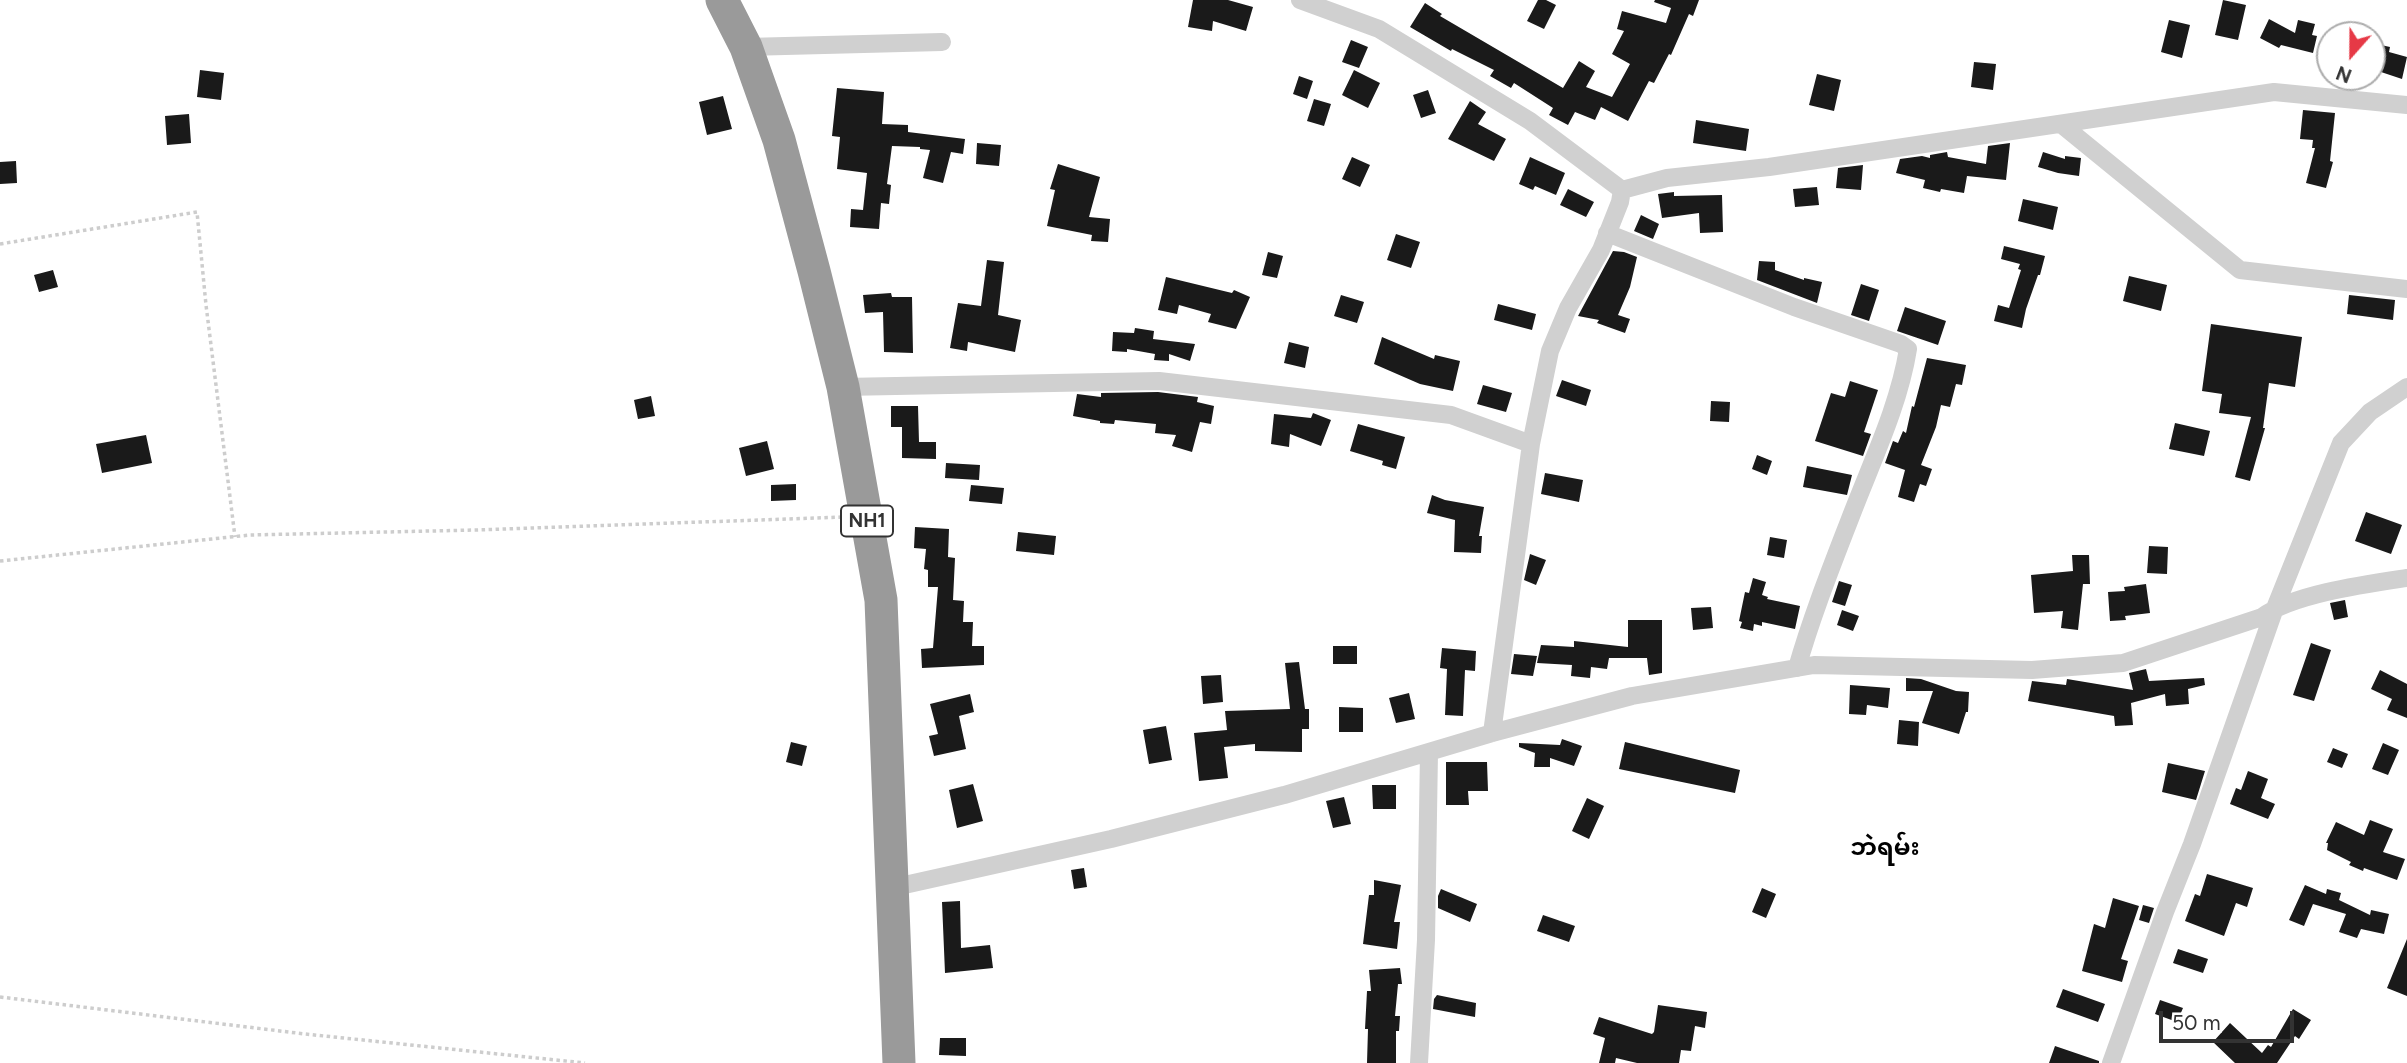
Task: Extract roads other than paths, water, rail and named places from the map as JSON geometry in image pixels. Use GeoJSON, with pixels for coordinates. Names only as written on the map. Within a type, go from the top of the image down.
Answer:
{"type":"FeatureCollection","features":[{"type":"Feature","properties":{"kind":"highway","name":"NH1"},"geometry":{"type":"LineString","coordinates":[[722,0],[746,47],[779,140],[843,387],[881,600],[899,1063]]}},
{"type":"Feature","properties":{"kind":"street"},"geometry":{"type":"LineString","coordinates":[[1300,0],[1379,29],[1530,121],[1622,190]]}},
{"type":"Feature","properties":{"kind":"street"},"geometry":{"type":"LineString","coordinates":[[746,47],[942,42]]}},
{"type":"Feature","properties":{"kind":"street"},"geometry":{"type":"LineString","coordinates":[[1622,190],[1667,178],[1769,167],[2274,92],[2407,105]]}},
{"type":"Feature","properties":{"kind":"street"},"geometry":{"type":"LineString","coordinates":[[2061,124],[2240,270],[2407,289]]}},
{"type":"Feature","properties":{"kind":"street"},"geometry":{"type":"LineString","coordinates":[[1492,733],[1531,444],[1550,351],[1568,309],[1608,233],[1622,190]]}},
{"type":"Feature","properties":{"kind":"street"},"geometry":{"type":"LineString","coordinates":[[1608,233],[1794,307],[1871,332],[1908,349],[1880,444],[1834,561],[1797,668]]}},
{"type":"Feature","properties":{"kind":"street"},"geometry":{"type":"LineString","coordinates":[[843,387],[1159,381],[1451,415],[1531,444]]}},
{"type":"Feature","properties":{"kind":"street"},"geometry":{"type":"LineString","coordinates":[[2111,1063],[2275,608],[2341,443],[2370,412],[2407,387]]}},
{"type":"Feature","properties":{"kind":"street"},"geometry":{"type":"LineString","coordinates":[[891,888],[1244,806],[1492,733],[1632,696],[1814,665],[2032,670],[2123,663],[2262,617],[2275,608],[2348,588],[2407,578]]}},
{"type":"Feature","properties":{"kind":"street"},"geometry":{"type":"LineString","coordinates":[[1419,1063],[1426,940],[1429,752]]}},
{"type":"Feature","properties":{"kind":"district","name":"ဘဲရမ်း"},"geometry":{"type":"Point","coordinates":[1885,848]}}]}
